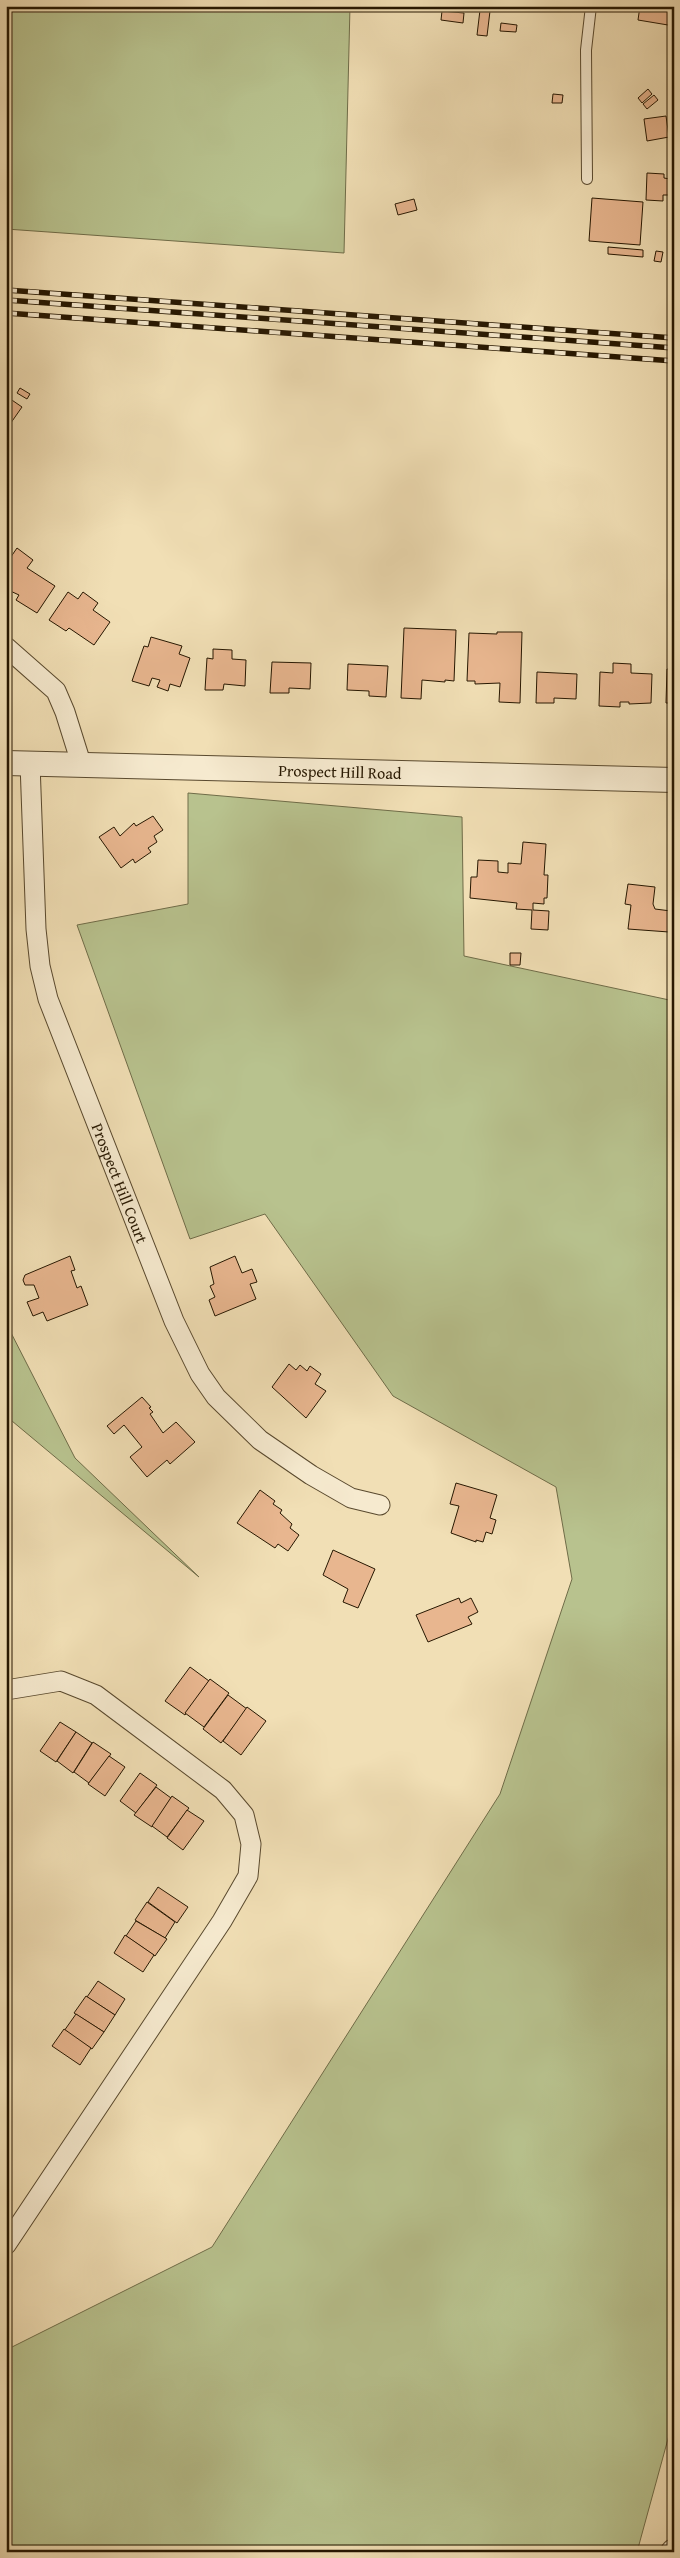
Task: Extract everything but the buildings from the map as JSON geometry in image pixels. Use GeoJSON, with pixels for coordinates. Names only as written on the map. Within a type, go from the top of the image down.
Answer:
{"type":"FeatureCollection","features":[{"type":"Feature","properties":{"kind":"street"},"geometry":{"type":"LineString","coordinates":[[6,647],[56,691],[65,712],[81,763]]}},
{"type":"Feature","properties":{"kind":"street","name":"Prospect Hill Road"},"geometry":{"type":"LineString","coordinates":[[6,763],[81,763],[304,772],[674,780]]}},
{"type":"Feature","properties":{"kind":"street","name":"Prospect Hill Court"},"geometry":{"type":"LineString","coordinates":[[30,763],[36,929],[40,966],[48,999],[174,1321],[200,1374],[216,1397],[260,1440],[311,1476],[351,1498],[380,1505]]}},
{"type":"Feature","properties":{"kind":"street"},"geometry":{"type":"LineString","coordinates":[[6,1690],[61,1681],[96,1695],[223,1790],[244,1815],[251,1844],[248,1876],[222,1921],[6,2245]]}},
{"type":"Feature","properties":{"kind":"lane"},"geometry":{"type":"LineString","coordinates":[[587,179],[586,50],[591,6]]}},
{"type":"Feature","properties":{"kind":"green space"},"geometry":{"type":"Polygon","coordinates":[[[6,6],[350,6],[344,253],[6,229],[6,6]]]}},
{"type":"Feature","properties":{"kind":"green space"},"geometry":{"type":"Polygon","coordinates":[[[188,793],[462,817],[464,956],[674,1001],[674,2417],[637,2552],[6,2552],[6,2350],[212,2247],[500,1794],[572,1579],[556,1487],[393,1396],[265,1214],[190,1239],[77,925],[188,904],[188,793]]]}},
{"type":"Feature","properties":{"kind":"green space"},"geometry":{"type":"Polygon","coordinates":[[[6,1323],[75,1458],[199,1577],[6,1416],[6,1323]]]}},
{"type":"Feature","properties":{"kind":"railway"},"geometry":{"type":"LineString","coordinates":[[6,290],[674,338]]}},
{"type":"Feature","properties":{"kind":"railway"},"geometry":{"type":"LineString","coordinates":[[6,300],[674,348]]}},
{"type":"Feature","properties":{"kind":"railway"},"geometry":{"type":"LineString","coordinates":[[6,313],[674,361]]}}]}
